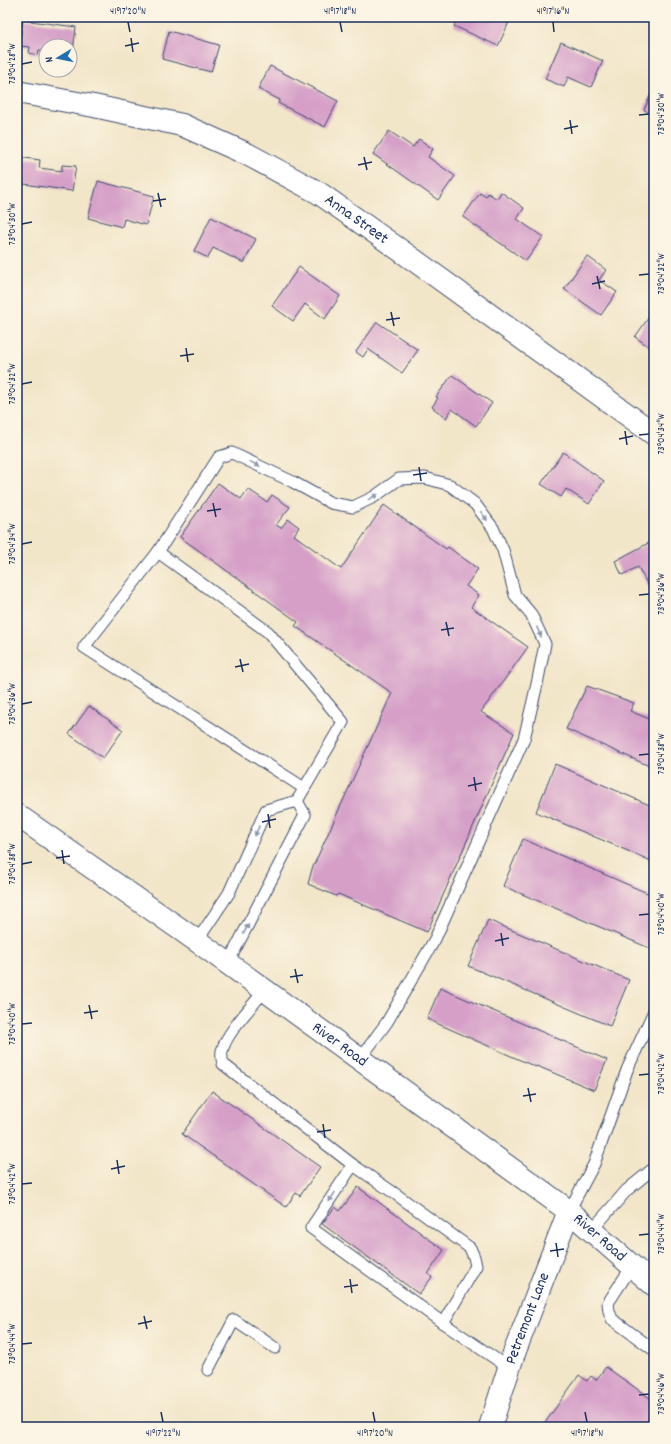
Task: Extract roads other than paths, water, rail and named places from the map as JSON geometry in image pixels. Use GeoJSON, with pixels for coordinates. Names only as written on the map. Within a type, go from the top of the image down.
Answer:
{"type":"FeatureCollection","features":[{"type":"Feature","properties":{"kind":"street","name":"Anna Street"},"geometry":{"type":"LineString","coordinates":[[17,92],[94,106],[182,125],[247,154],[319,192],[654,434]]}},
{"type":"Feature","properties":{"kind":"street","name":"River Road"},"geometry":{"type":"LineString","coordinates":[[17,815],[197,941],[569,1211],[654,1285]]}},
{"type":"Feature","properties":{"kind":"street","name":"Petremont Lane"},"geometry":{"type":"LineString","coordinates":[[490,1427],[509,1368],[569,1211]]}},
{"type":"Feature","properties":{"kind":"lane"},"geometry":{"type":"LineString","coordinates":[[304,788],[84,647],[158,552],[219,457],[232,453],[293,482],[331,503],[353,507],[374,497],[399,479],[425,478],[450,485],[475,504],[493,528],[503,550],[515,595],[531,614],[545,644],[538,684],[524,738],[435,939],[387,1022],[360,1060]]}},
{"type":"Feature","properties":{"kind":"lane"},"geometry":{"type":"LineString","coordinates":[[158,552],[268,632],[343,722],[297,801],[266,810],[229,893],[197,941]]}},
{"type":"Feature","properties":{"kind":"lane"},"geometry":{"type":"LineString","coordinates":[[228,964],[305,815],[297,801]]}},
{"type":"Feature","properties":{"kind":"lane"},"geometry":{"type":"LineString","coordinates":[[265,990],[234,1029],[225,1043],[221,1058],[223,1064],[353,1165],[470,1248],[476,1266],[444,1323]]}},
{"type":"Feature","properties":{"kind":"lane"},"geometry":{"type":"LineString","coordinates":[[569,1211],[594,1164],[627,1070],[654,1011]]}},
{"type":"Feature","properties":{"kind":"lane"},"geometry":{"type":"LineString","coordinates":[[353,1165],[311,1228],[509,1368]]}},
{"type":"Feature","properties":{"kind":"lane"},"geometry":{"type":"LineString","coordinates":[[592,1231],[627,1190],[654,1168]]}},
{"type":"Feature","properties":{"kind":"lane"},"geometry":{"type":"LineString","coordinates":[[632,1266],[608,1303],[609,1311],[612,1319],[654,1350]]}},
{"type":"Feature","properties":{"kind":"lane"},"geometry":{"type":"LineString","coordinates":[[208,1370],[234,1320],[275,1348]]}}]}
